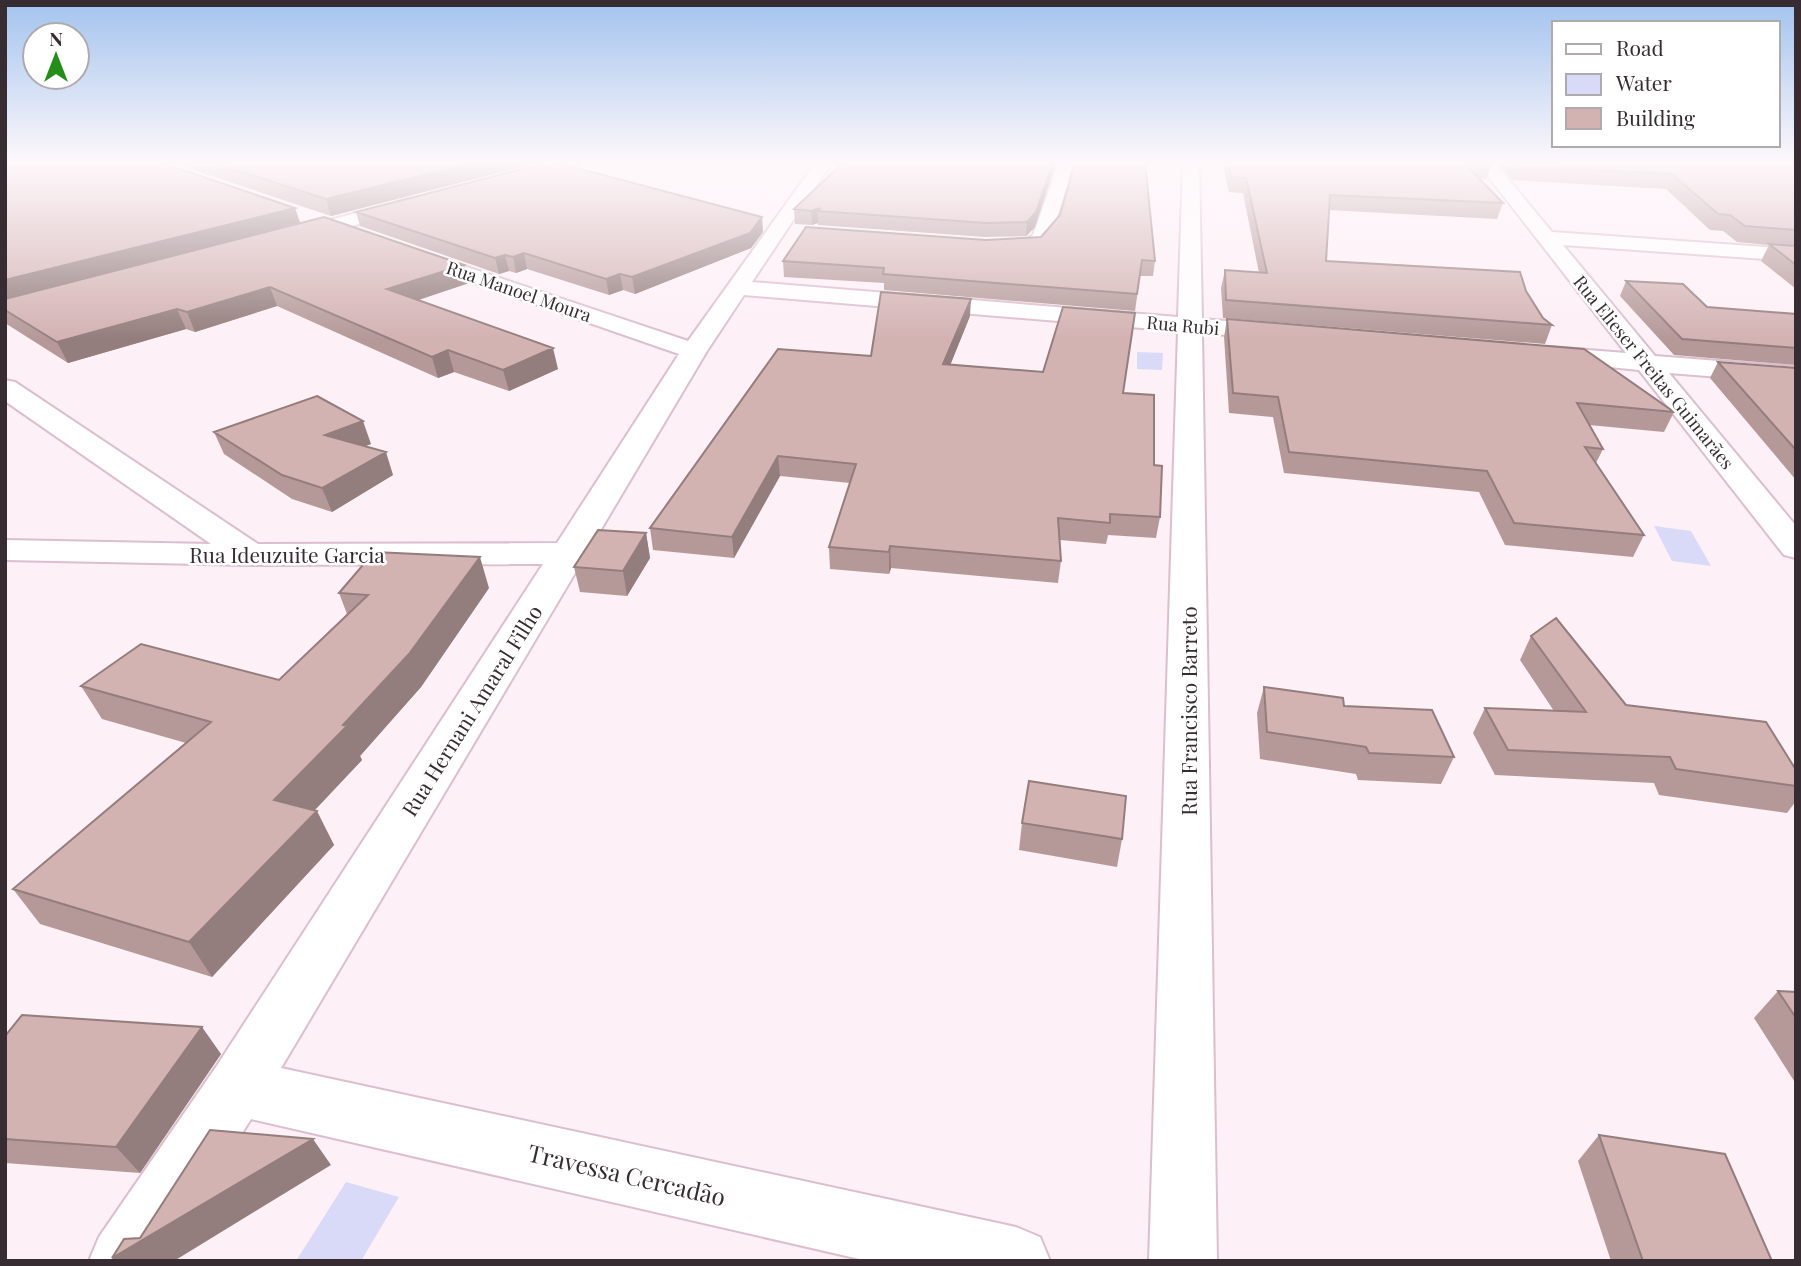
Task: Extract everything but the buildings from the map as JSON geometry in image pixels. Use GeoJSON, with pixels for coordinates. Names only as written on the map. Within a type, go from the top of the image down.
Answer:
{"type":"FeatureCollection","features":[{"type":"Feature","properties":{"kind":"street"},"geometry":{"type":"LineString","coordinates":[[314,221],[367,239]]}},
{"type":"Feature","properties":{"kind":"street"},"geometry":{"type":"LineString","coordinates":[[276,240],[346,221]]}},
{"type":"Feature","properties":{"kind":"street","name":"Rua Hernani Amaral Filho"},"geometry":{"type":"LineString","coordinates":[[123,1261],[237,1087],[694,351],[737,288],[791,232],[796,221]]}},
{"type":"Feature","properties":{"kind":"street"},"geometry":{"type":"LineString","coordinates":[[971,245],[1020,247],[1036,242],[1048,221]]}},
{"type":"Feature","properties":{"kind":"street","name":"Rua Francisco Barreto"},"geometry":{"type":"LineString","coordinates":[[1184,1261],[1191,221]]}},
{"type":"Feature","properties":{"kind":"street","name":"Rua Elieser Freitas Guimarães"},"geometry":{"type":"LineString","coordinates":[[1532,221],[1796,548]]}},
{"type":"Feature","properties":{"kind":"street"},"geometry":{"type":"LineString","coordinates":[[1546,238],[1796,255]]}},
{"type":"Feature","properties":{"kind":"street","name":"Rua Manoel Moura"},"geometry":{"type":"LineString","coordinates":[[393,248],[694,351]]}},
{"type":"Feature","properties":{"kind":"street","name":"Rua Rubi"},"geometry":{"type":"LineString","coordinates":[[737,288],[1301,334]]}},
{"type":"Feature","properties":{"kind":"street"},"geometry":{"type":"LineString","coordinates":[[1522,353],[1796,375]]}},
{"type":"Feature","properties":{"kind":"street"},"geometry":{"type":"LineString","coordinates":[[5,388],[250,555]]}},
{"type":"Feature","properties":{"kind":"street","name":"Rua Ideuzuite Garcia"},"geometry":{"type":"LineString","coordinates":[[5,550],[250,555],[568,553]]}},
{"type":"Feature","properties":{"kind":"street","name":"Travessa Cercadão"},"geometry":{"type":"LineString","coordinates":[[237,1087],[1016,1261]]}},
{"type":"Feature","properties":{"kind":"water"},"geometry":{"type":"Polygon","coordinates":[[[1137,352],[1163,353],[1162,370],[1137,369],[1137,352]]]}},
{"type":"Feature","properties":{"kind":"water"},"geometry":{"type":"Polygon","coordinates":[[[1654,526],[1691,531],[1711,566],[1672,561],[1654,526]]]}},
{"type":"Feature","properties":{"kind":"water"},"geometry":{"type":"Polygon","coordinates":[[[346,1182],[399,1197],[361,1261],[296,1261],[346,1182]]]}}]}
